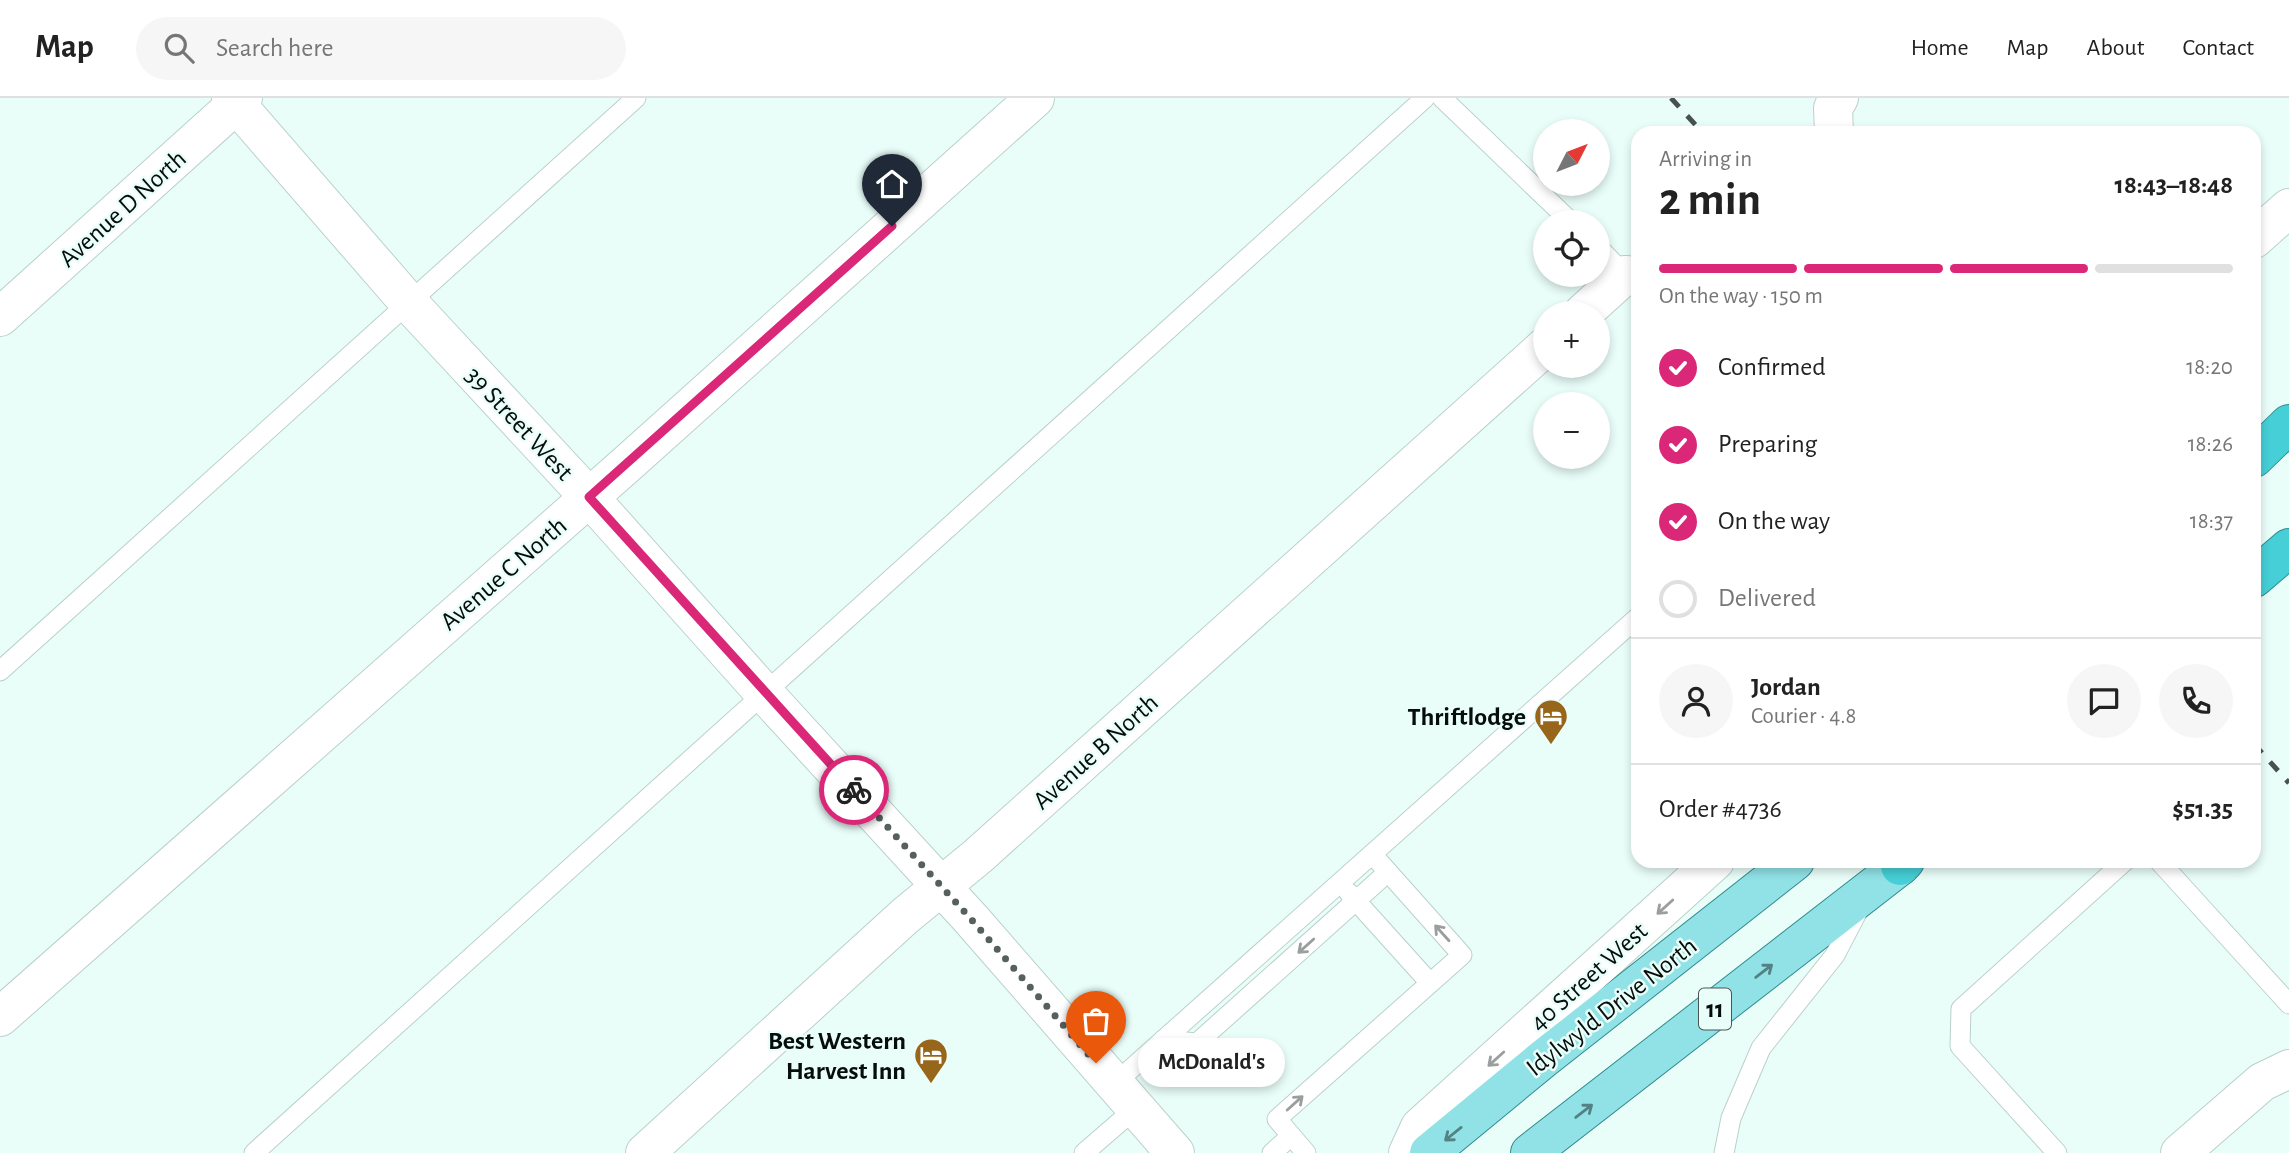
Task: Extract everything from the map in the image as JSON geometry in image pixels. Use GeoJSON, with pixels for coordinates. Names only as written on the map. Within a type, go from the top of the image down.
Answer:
{"type":"FeatureCollection","features":[{"type":"Feature","properties":{"kind":"highway"},"geometry":{"type":"LineString","coordinates":[[2261,451],[2289,424]]}},
{"type":"Feature","properties":{"kind":"highway"},"geometry":{"type":"LineString","coordinates":[[2261,468],[2289,444]]}},
{"type":"Feature","properties":{"kind":"main road","name":"Idylwyld Drive North"},"geometry":{"type":"LineString","coordinates":[[1429,1153],[1543,1059],[1786,868]]}},
{"type":"Feature","properties":{"kind":"main road","name":"11"},"geometry":{"type":"LineString","coordinates":[[1530,1153],[1897,868]]}},
{"type":"Feature","properties":{"kind":"street","name":"Avenue C North"},"geometry":{"type":"LineString","coordinates":[[0,1017],[589,497],[1035,98]]}},
{"type":"Feature","properties":{"kind":"street","name":"39 Street West"},"geometry":{"type":"LineString","coordinates":[[237,100],[409,303],[943,887],[1175,1153]]}},
{"type":"Feature","properties":{"kind":"street","name":"Avenue D North"},"geometry":{"type":"LineString","coordinates":[[0,317],[237,100]]}},
{"type":"Feature","properties":{"kind":"street"},"geometry":{"type":"LineString","coordinates":[[2261,233],[2289,208]]}},
{"type":"Feature","properties":{"kind":"street"},"geometry":{"type":"LineString","coordinates":[[1598,301],[1631,276]]}},
{"type":"Feature","properties":{"kind":"street","name":"Avenue B North"},"geometry":{"type":"LineString","coordinates":[[645,1153],[905,916],[943,887],[1533,358]]}},
{"type":"Feature","properties":{"kind":"street","name":"40 Street West"},"geometry":{"type":"LineString","coordinates":[[1408,1153],[1420,1127],[1707,868]]}},
{"type":"Feature","properties":{"kind":"street"},"geometry":{"type":"LineString","coordinates":[[2180,1153],[2262,1082],[2289,1069]]}},
{"type":"Feature","properties":{"kind":"lane"},"geometry":{"type":"LineString","coordinates":[[0,671],[636,98]]}},
{"type":"Feature","properties":{"kind":"lane"},"geometry":{"type":"LineString","coordinates":[[254,1153],[1425,98]]}},
{"type":"Feature","properties":{"kind":"lane"},"geometry":{"type":"LineString","coordinates":[[1442,98],[1559,210]]}},
{"type":"Feature","properties":{"kind":"lane"},"geometry":{"type":"LineString","coordinates":[[1610,257],[1631,274]]}},
{"type":"Feature","properties":{"kind":"lane"},"geometry":{"type":"LineString","coordinates":[[1084,1153],[1163,1040],[1631,623]]}},
{"type":"Feature","properties":{"kind":"lane"},"geometry":{"type":"LineString","coordinates":[[1306,1153],[1277,1119],[1462,955],[1372,854]]}},
{"type":"Feature","properties":{"kind":"lane"},"geometry":{"type":"LineString","coordinates":[[2057,1153],[1960,1046],[1961,1009],[2117,868]]}},
{"type":"Feature","properties":{"kind":"lane"},"geometry":{"type":"LineString","coordinates":[[2165,868],[2289,1004]]}},
{"type":"Feature","properties":{"kind":"lane"},"geometry":{"type":"LineString","coordinates":[[1163,1040],[1197,1043],[1388,872]]}},
{"type":"Feature","properties":{"kind":"lane"},"geometry":{"type":"LineString","coordinates":[[1340,883],[1430,984]]}},
{"type":"Feature","properties":{"kind":"lane"},"geometry":{"type":"LineString","coordinates":[[1724,1153],[1731,1118],[1761,1048],[1835,955],[1870,889]]}},
{"type":"Feature","properties":{"kind":"lane"},"geometry":{"type":"LineString","coordinates":[[1272,1153],[1291,1136]]}},
{"type":"Feature","properties":{"kind":"railway"},"geometry":{"type":"LineString","coordinates":[[1671,98],[1697,126]]}},
{"type":"Feature","properties":{"kind":"railway"},"geometry":{"type":"LineString","coordinates":[[2261,752],[2289,783]]}},
{"type":"Feature","properties":{"kind":"way so far"},"geometry":{"type":"LineString","coordinates":[[854,790],[1096,1063]]}},
{"type":"Feature","properties":{"kind":"place","name":"Thriftlodge"},"geometry":{"type":"Point","coordinates":[1551,746]}},
{"type":"Feature","properties":{"kind":"place","name":"McDonald's"},"geometry":{"type":"Point","coordinates":[1096,1063]}},
{"type":"Feature","properties":{"kind":"place","name":"Best Western Harvest Inn"},"geometry":{"type":"Point","coordinates":[931,1085]}},
{"type":"Feature","properties":{"kind":"route"},"geometry":{"type":"LineString","coordinates":[[854,790],[589,497],[892,226]]}}]}
